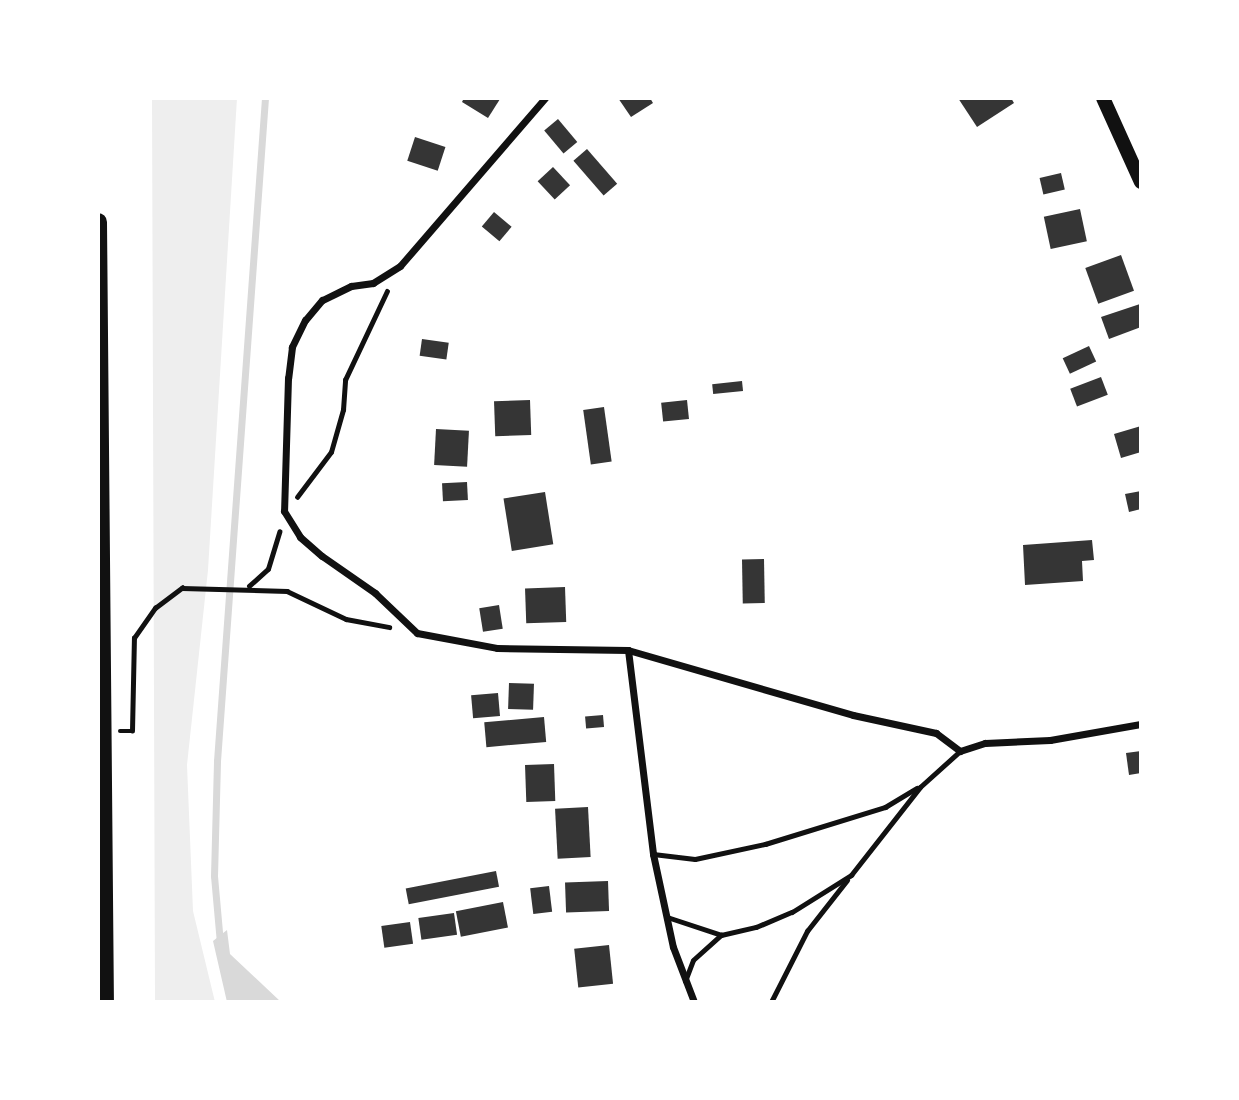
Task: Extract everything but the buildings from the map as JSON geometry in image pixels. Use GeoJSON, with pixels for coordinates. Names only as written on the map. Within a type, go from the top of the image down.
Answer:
{"type":"FeatureCollection","features":[{"type":"Feature","properties":{"kind":"main road"},"geometry":{"type":"LineString","coordinates":[[1103,98],[1141,182]]}},
{"type":"Feature","properties":{"kind":"main road"},"geometry":{"type":"LineString","coordinates":[[98,222],[105,1002]]}},
{"type":"Feature","properties":{"kind":"street"},"geometry":{"type":"LineString","coordinates":[[545,98],[400,266],[373,283],[351,286],[322,300],[296,338],[288,378],[284,511],[300,537],[375,593],[417,633],[497,649],[628,650],[810,703],[936,733],[960,751],[985,743],[1050,740],[1141,724]]}},
{"type":"Feature","properties":{"kind":"street"},"geometry":{"type":"LineString","coordinates":[[628,650],[653,854],[665,916],[684,982],[694,1002]]}},
{"type":"Feature","properties":{"kind":"lane"},"geometry":{"type":"LineString","coordinates":[[771,1002],[807,931],[920,787],[960,751]]}},
{"type":"Feature","properties":{"kind":"lane"},"geometry":{"type":"LineString","coordinates":[[653,854],[695,859],[765,844],[885,807],[920,787]]}},
{"type":"Feature","properties":{"kind":"lane"},"geometry":{"type":"LineString","coordinates":[[665,916],[721,935],[756,928],[792,912],[851,875]]}},
{"type":"Feature","properties":{"kind":"lane"},"geometry":{"type":"LineString","coordinates":[[684,982],[693,960],[721,935]]}},
{"type":"Feature","properties":{"kind":"path"},"geometry":{"type":"LineString","coordinates":[[249,587],[268,569],[284,511],[313,482],[331,452],[343,410],[345,380],[400,266]]}},
{"type":"Feature","properties":{"kind":"path"},"geometry":{"type":"LineString","coordinates":[[132,731],[134,638],[155,608],[182,588],[249,587],[286,591],[346,619],[417,633]]}},
{"type":"Feature","properties":{"kind":"shaded area"},"geometry":{"type":"Polygon","coordinates":[[[152,98],[237,98],[208,570],[187,765],[193,911],[215,1002],[155,1002],[152,98]]]}},
{"type":"Feature","properties":{"kind":"shaded area"},"geometry":{"type":"Polygon","coordinates":[[[227,930],[230,954],[281,1002],[227,1002],[213,941],[227,930]]]}},
{"type":"Feature","properties":{"kind":"waterway"},"geometry":{"type":"LineString","coordinates":[[220,943],[214,876],[217,761],[265,98]]}}]}
